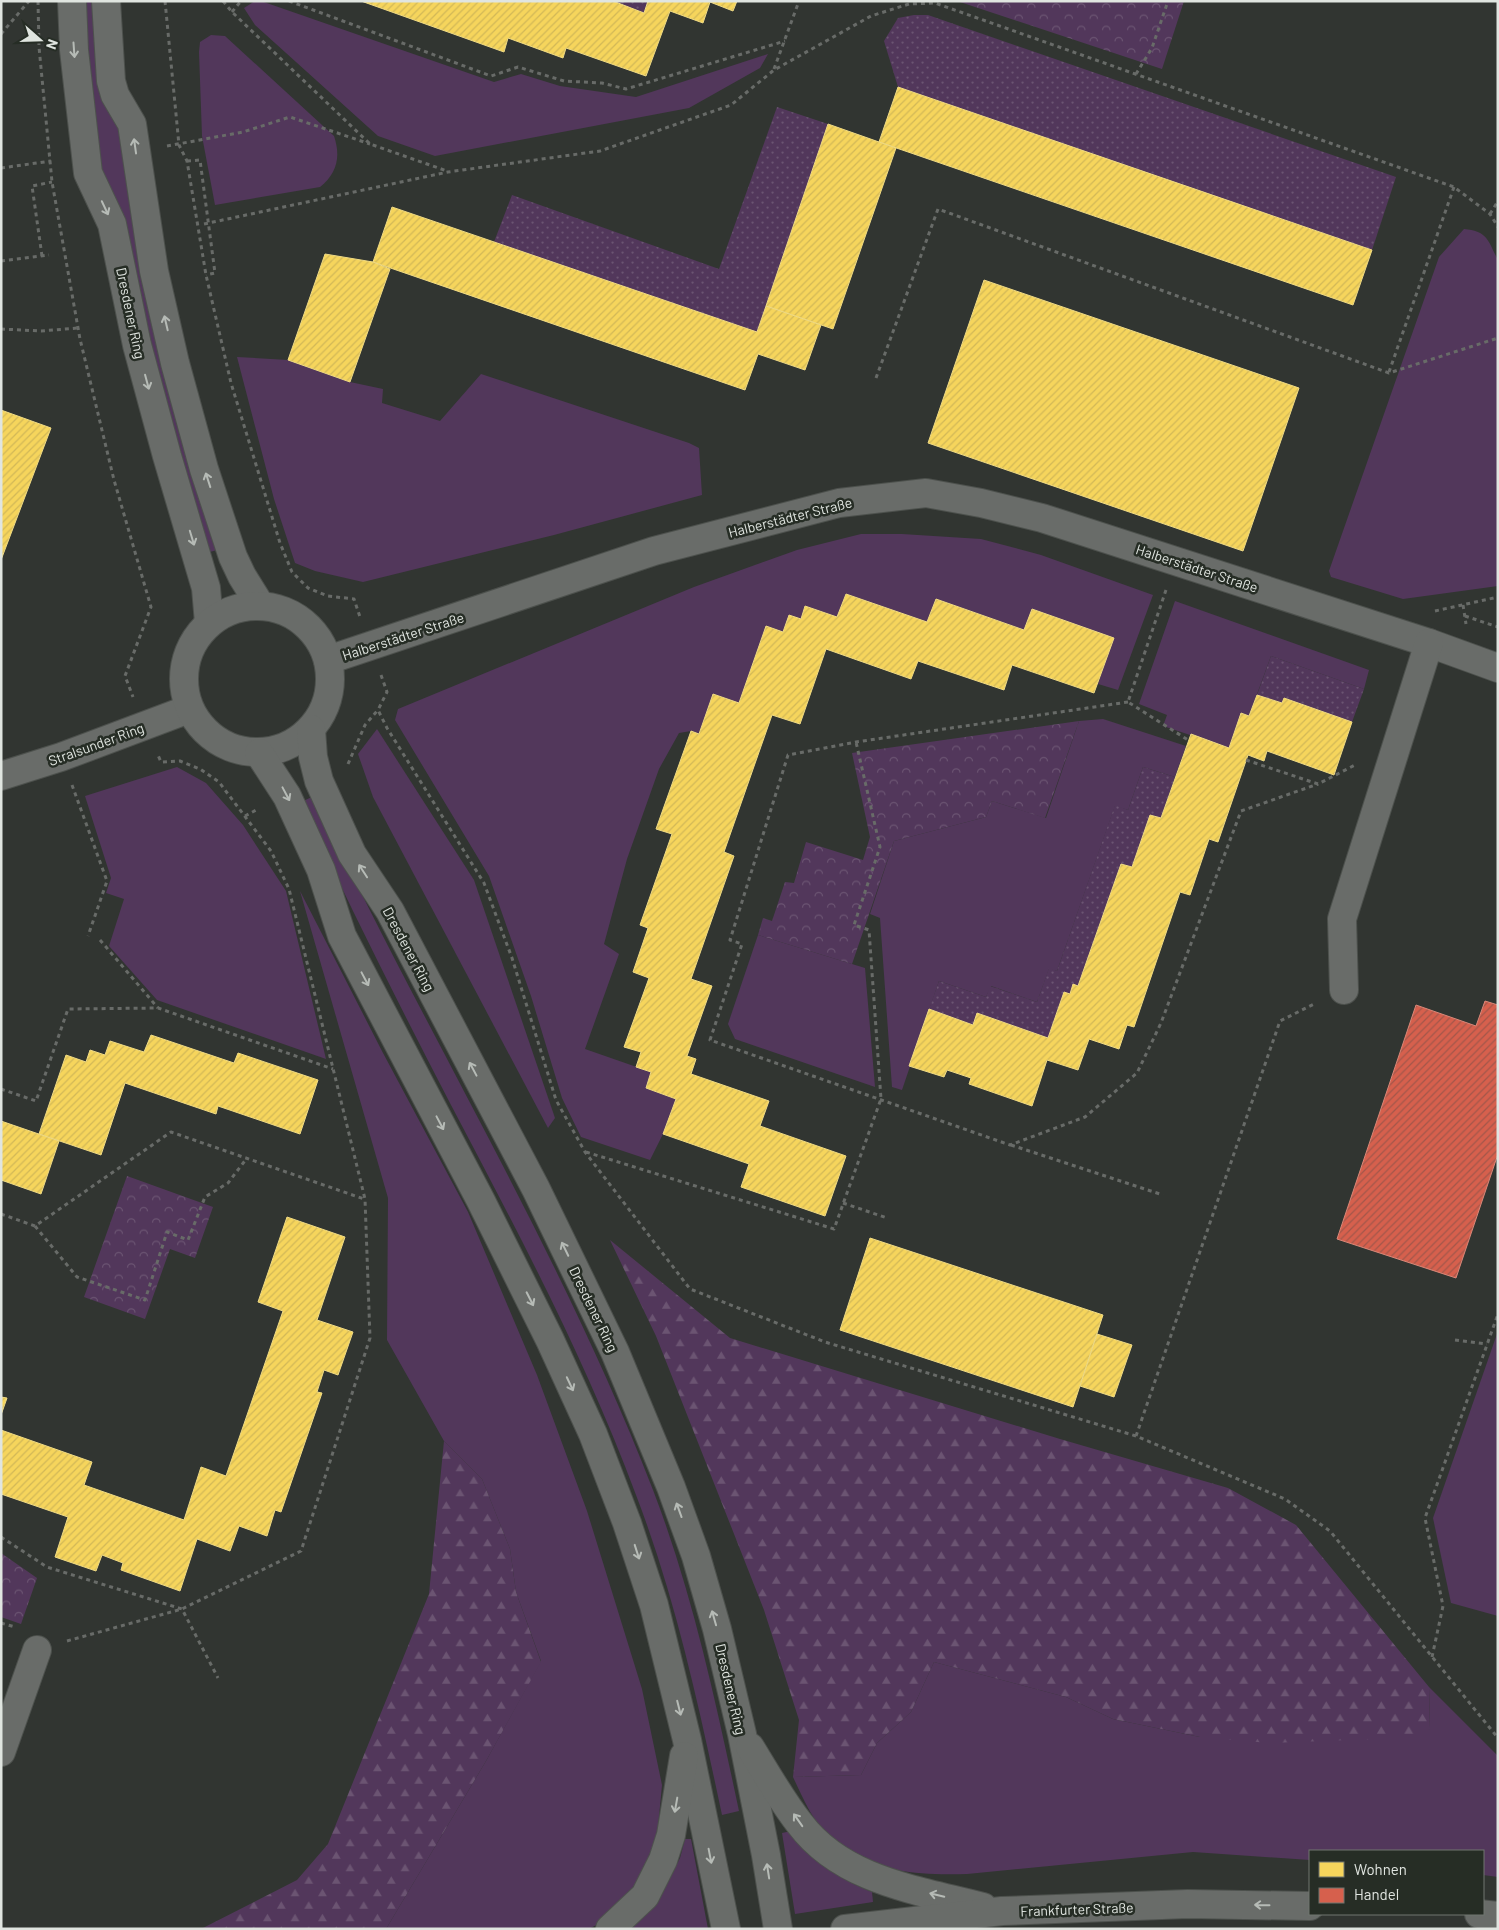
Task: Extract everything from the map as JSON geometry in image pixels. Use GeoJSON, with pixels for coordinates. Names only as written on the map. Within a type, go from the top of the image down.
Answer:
{"type":"FeatureCollection","features":[{"type":"Feature","properties":{"kind":"street","name":"Dresdener Ring"},"geometry":{"type":"LineString","coordinates":[[72,1],[74,50],[88,173],[112,224],[137,345],[206,588],[209,623]]}},
{"type":"Feature","properties":{"kind":"street"},"geometry":{"type":"LineString","coordinates":[[106,1],[111,81],[132,124],[154,271],[175,363],[204,469],[233,557],[260,605]]}},
{"type":"Feature","properties":{"kind":"street","name":"Halberstädter Straße"},"geometry":{"type":"LineString","coordinates":[[328,660],[654,552],[839,503],[926,493],[981,503],[1042,518],[1430,643],[1498,668]]}},
{"type":"Feature","properties":{"kind":"street"},"geometry":{"type":"LineString","coordinates":[[260,605],[278,608],[296,616],[310,628],[322,643],[328,660],[331,678],[328,697],[322,714],[311,729],[296,741],[278,750],[259,753],[237,750],[218,742],[201,728],[189,709],[183,686],[185,663],[193,641],[209,623],[224,612],[232,609],[241,606],[260,605]]}},
{"type":"Feature","properties":{"kind":"street"},"geometry":{"type":"LineString","coordinates":[[1344,990],[1342,919],[1430,643]]}},
{"type":"Feature","properties":{"kind":"street","name":"Stralsunder Ring"},"geometry":{"type":"LineString","coordinates":[[1,776],[61,757],[189,709]]}},
{"type":"Feature","properties":{"kind":"street","name":"Dresdener Ring"},"geometry":{"type":"LineString","coordinates":[[311,729],[313,757],[319,782],[352,854],[394,920],[536,1189],[615,1352],[671,1487],[696,1556],[717,1629],[742,1734],[766,1855],[778,1929]]}},
{"type":"Feature","properties":{"kind":"street"},"geometry":{"type":"LineString","coordinates":[[259,753],[287,796],[321,870],[342,936],[481,1201],[550,1340],[593,1434],[628,1523],[654,1605],[687,1740],[726,1929]]}},
{"type":"Feature","properties":{"kind":"street"},"geometry":{"type":"LineString","coordinates":[[1,1752],[37,1650]]}},
{"type":"Feature","properties":{"kind":"street"},"geometry":{"type":"LineString","coordinates":[[742,1734],[800,1824],[821,1846],[856,1870],[887,1882],[1002,1911]]}},
{"type":"Feature","properties":{"kind":"street"},"geometry":{"type":"LineString","coordinates":[[610,1929],[645,1896],[663,1860],[671,1835],[687,1740]]}},
{"type":"Feature","properties":{"kind":"street","name":"Frankfurter Straße"},"geometry":{"type":"LineString","coordinates":[[845,1929],[1002,1911],[1188,1904],[1309,1906]]}},
{"type":"Feature","properties":{"kind":"street"},"geometry":{"type":"LineString","coordinates":[[1484,1915],[1498,1916]]}},
{"type":"Feature","properties":{"kind":"path"},"geometry":{"type":"LineString","coordinates":[[1,34],[29,1]]}},
{"type":"Feature","properties":{"kind":"path"},"geometry":{"type":"LineString","coordinates":[[37,1650],[182,1609],[301,1551],[370,1338],[364,1199],[289,889],[271,851],[218,782],[200,769],[180,761],[161,762],[125,676],[151,607],[114,480],[78,328],[52,182],[39,47],[38,1]]}},
{"type":"Feature","properties":{"kind":"path"},"geometry":{"type":"LineString","coordinates":[[165,1],[179,145],[187,160],[206,275],[230,383],[280,543],[292,572],[308,588],[328,596],[354,599],[387,692],[378,710],[387,728],[484,883],[512,958],[556,1100],[585,1152],[690,1289],[825,1342],[1136,1436],[1285,1498],[1330,1531],[1498,1738]]}},
{"type":"Feature","properties":{"kind":"path"},"geometry":{"type":"LineString","coordinates":[[223,1],[232,12],[370,144]]}},
{"type":"Feature","properties":{"kind":"path"},"geometry":{"type":"LineString","coordinates":[[232,12],[241,1]]}},
{"type":"Feature","properties":{"kind":"path"},"geometry":{"type":"LineString","coordinates":[[289,1],[300,3],[490,76],[518,67],[564,81],[602,83],[626,89],[785,40]]}},
{"type":"Feature","properties":{"kind":"path"},"geometry":{"type":"LineString","coordinates":[[774,70],[799,1]]}},
{"type":"Feature","properties":{"kind":"path"},"geometry":{"type":"LineString","coordinates":[[1136,74],[1152,48],[1168,1]]}},
{"type":"Feature","properties":{"kind":"path"},"geometry":{"type":"LineString","coordinates":[[206,224],[448,172],[600,151],[731,106],[774,70],[871,16],[908,2],[935,3],[1454,186],[1490,214],[1498,227]]}},
{"type":"Feature","properties":{"kind":"path"},"geometry":{"type":"LineString","coordinates":[[135,150],[179,145],[243,132],[290,117],[448,172]]}},
{"type":"Feature","properties":{"kind":"path"},"geometry":{"type":"LineString","coordinates":[[1,168],[85,157]]}},
{"type":"Feature","properties":{"kind":"path"},"geometry":{"type":"LineString","coordinates":[[187,160],[200,160],[206,224],[215,273],[206,275]]}},
{"type":"Feature","properties":{"kind":"path"},"geometry":{"type":"LineString","coordinates":[[42,256],[32,186],[52,182]]}},
{"type":"Feature","properties":{"kind":"path"},"geometry":{"type":"LineString","coordinates":[[1389,373],[1454,186]]}},
{"type":"Feature","properties":{"kind":"path"},"geometry":{"type":"LineString","coordinates":[[1490,214],[1498,201]]}},
{"type":"Feature","properties":{"kind":"path"},"geometry":{"type":"LineString","coordinates":[[876,378],[938,209],[1389,373],[1498,338]]}},
{"type":"Feature","properties":{"kind":"path"},"geometry":{"type":"LineString","coordinates":[[1,261],[49,255]]}},
{"type":"Feature","properties":{"kind":"path"},"geometry":{"type":"LineString","coordinates":[[1,329],[41,331],[78,328]]}},
{"type":"Feature","properties":{"kind":"path"},"geometry":{"type":"LineString","coordinates":[[1128,702],[1176,561]]}},
{"type":"Feature","properties":{"kind":"path"},"geometry":{"type":"LineString","coordinates":[[1465,616],[1498,627]]}},
{"type":"Feature","properties":{"kind":"path"},"geometry":{"type":"LineString","coordinates":[[1163,1196],[1010,1145],[710,1040],[742,944],[730,940],[788,755],[856,742],[1128,702],[1188,740]]}},
{"type":"Feature","properties":{"kind":"path"},"geometry":{"type":"LineString","coordinates":[[585,1152],[834,1229],[881,1099],[869,930],[854,925],[880,847],[856,742]]}},
{"type":"Feature","properties":{"kind":"path"},"geometry":{"type":"LineString","coordinates":[[1010,1145],[1086,1117],[1137,1073],[1161,1023],[1241,811],[1318,784],[1374,755],[1393,761]]}},
{"type":"Feature","properties":{"kind":"path"},"geometry":{"type":"LineString","coordinates":[[61,757],[107,882],[88,936]]}},
{"type":"Feature","properties":{"kind":"path"},"geometry":{"type":"LineString","coordinates":[[1246,760],[1318,784]]}},
{"type":"Feature","properties":{"kind":"path"},"geometry":{"type":"LineString","coordinates":[[100,940],[158,1008]]}},
{"type":"Feature","properties":{"kind":"path"},"geometry":{"type":"LineString","coordinates":[[1136,1436],[1280,1021],[1344,990]]}},
{"type":"Feature","properties":{"kind":"path"},"geometry":{"type":"LineString","coordinates":[[1,1089],[36,1101],[68,1009],[158,1008],[334,1069]]}},
{"type":"Feature","properties":{"kind":"path"},"geometry":{"type":"LineString","coordinates":[[35,1226],[171,1132],[364,1199]]}},
{"type":"Feature","properties":{"kind":"path"},"geometry":{"type":"LineString","coordinates":[[1,1214],[35,1226],[77,1278],[145,1300],[167,1232],[188,1240],[205,1197],[228,1182],[247,1158]]}},
{"type":"Feature","properties":{"kind":"path"},"geometry":{"type":"LineString","coordinates":[[843,1204],[887,1218]]}},
{"type":"Feature","properties":{"kind":"path"},"geometry":{"type":"LineString","coordinates":[[1432,1658],[1443,1606],[1425,1518],[1498,1314]]}},
{"type":"Feature","properties":{"kind":"path"},"geometry":{"type":"LineString","coordinates":[[1455,1340],[1487,1344]]}},
{"type":"Feature","properties":{"kind":"path"},"geometry":{"type":"LineString","coordinates":[[1,1537],[47,1567],[182,1609],[218,1678]]}},
{"type":"Feature","properties":{"kind":"green space"},"geometry":{"type":"Polygon","coordinates":[[[81,1],[98,1],[120,119],[221,549],[206,553],[97,172],[81,1]]]}},
{"type":"Feature","properties":{"kind":"green space"},"geometry":{"type":"Polygon","coordinates":[[[255,1],[261,1],[494,82],[521,74],[560,86],[636,97],[768,54],[760,68],[689,108],[435,156],[378,136],[255,25],[244,8],[255,1]]]}},
{"type":"Feature","properties":{"kind":"green space"},"geometry":{"type":"Polygon","coordinates":[[[613,1],[648,1],[644,13],[613,1]]]}},
{"type":"Feature","properties":{"kind":"green space"},"geometry":{"type":"Polygon","coordinates":[[[957,1],[1184,1],[1162,69],[957,1]]]}},
{"type":"Feature","properties":{"kind":"green space"},"geometry":{"type":"Polygon","coordinates":[[[928,15],[1396,177],[1372,250],[898,87],[884,41],[898,18],[928,15]]]}},
{"type":"Feature","properties":{"kind":"green space"},"geometry":{"type":"Polygon","coordinates":[[[211,35],[225,36],[334,136],[337,151],[336,164],[326,182],[320,187],[215,205],[202,136],[199,52],[200,42],[211,35]]]}},
{"type":"Feature","properties":{"kind":"green space"},"geometry":{"type":"Polygon","coordinates":[[[777,107],[828,124],[757,332],[494,242],[512,195],[719,269],[777,107]]]}},
{"type":"Feature","properties":{"kind":"green space"},"geometry":{"type":"Polygon","coordinates":[[[1464,229],[1483,235],[1489,242],[1498,260],[1498,586],[1403,599],[1331,577],[1329,571],[1439,257],[1464,229]]]}},
{"type":"Feature","properties":{"kind":"green space"},"geometry":{"type":"Polygon","coordinates":[[[237,357],[288,360],[350,382],[383,389],[382,403],[440,421],[481,374],[689,443],[699,448],[702,495],[554,535],[363,582],[315,571],[295,563],[274,499],[237,357]]]}},
{"type":"Feature","properties":{"kind":"green space"},"geometry":{"type":"Polygon","coordinates":[[[861,534],[902,534],[981,539],[1041,555],[1153,595],[1118,690],[1098,684],[1113,638],[1032,609],[1024,630],[936,599],[927,622],[846,594],[837,617],[805,606],[801,619],[783,632],[766,626],[739,703],[713,694],[699,734],[691,731],[679,733],[659,769],[627,859],[604,944],[619,954],[585,1049],[651,1072],[646,1088],[676,1099],[663,1134],[650,1160],[581,1137],[562,1098],[531,996],[489,876],[395,720],[398,709],[694,587],[797,550],[861,534]]]}},
{"type":"Feature","properties":{"kind":"green space"},"geometry":{"type":"Polygon","coordinates":[[[1175,601],[1369,670],[1364,689],[1271,656],[1249,716],[1241,713],[1229,748],[1163,726],[1167,715],[1139,704],[1175,601]]]}},
{"type":"Feature","properties":{"kind":"green space"},"geometry":{"type":"Polygon","coordinates":[[[1271,656],[1364,689],[1352,722],[1284,698],[1282,703],[1257,695],[1271,656]]]}},
{"type":"Feature","properties":{"kind":"green space"},"geometry":{"type":"Polygon","coordinates":[[[1103,719],[1186,746],[1175,777],[1143,767],[1128,810],[1115,806],[1057,971],[1049,969],[1037,1002],[991,986],[986,997],[939,981],[902,1090],[892,1087],[880,918],[870,914],[894,841],[986,817],[992,801],[1046,818],[1079,721],[1103,719]]]}},
{"type":"Feature","properties":{"kind":"green space"},"geometry":{"type":"Polygon","coordinates":[[[1079,721],[1045,818],[992,801],[986,817],[894,841],[852,964],[758,935],[763,918],[772,921],[785,882],[794,883],[806,842],[863,860],[870,837],[852,753],[1079,721]]]}},
{"type":"Feature","properties":{"kind":"green space"},"geometry":{"type":"Polygon","coordinates":[[[377,729],[474,880],[555,1118],[548,1128],[373,797],[358,754],[377,729]]]}},
{"type":"Feature","properties":{"kind":"green space"},"geometry":{"type":"Polygon","coordinates":[[[177,767],[206,783],[243,825],[286,891],[326,1059],[157,1000],[109,946],[124,899],[106,893],[111,878],[85,796],[177,767]]]}},
{"type":"Feature","properties":{"kind":"green space"},"geometry":{"type":"Polygon","coordinates":[[[1143,767],[1175,777],[1161,818],[1150,815],[1132,867],[1121,864],[1078,986],[1070,994],[1064,992],[1048,1038],[977,1013],[973,1025],[929,1009],[939,981],[986,997],[990,986],[1037,1002],[1049,968],[1057,971],[1115,805],[1128,810],[1143,767]]]}},
{"type":"Feature","properties":{"kind":"green space"},"geometry":{"type":"Polygon","coordinates":[[[314,796],[400,969],[534,1226],[616,1401],[653,1490],[692,1609],[739,1811],[722,1815],[675,1613],[650,1534],[616,1445],[550,1297],[393,992],[301,802],[314,796]]]}},
{"type":"Feature","properties":{"kind":"green space"},"geometry":{"type":"Polygon","coordinates":[[[300,891],[383,1053],[468,1212],[537,1375],[587,1511],[642,1689],[662,1785],[656,1848],[636,1890],[609,1918],[589,1929],[386,1929],[486,1761],[541,1661],[516,1592],[510,1549],[482,1479],[444,1441],[387,1340],[388,1198],[300,891]]]}},
{"type":"Feature","properties":{"kind":"green space"},"geometry":{"type":"Polygon","coordinates":[[[758,935],[865,968],[875,1087],[735,1039],[728,1024],[758,935]]]}},
{"type":"Feature","properties":{"kind":"green space"},"geometry":{"type":"Polygon","coordinates":[[[127,1176],[213,1207],[195,1258],[170,1249],[145,1319],[84,1297],[127,1176]]]}},
{"type":"Feature","properties":{"kind":"green space"},"geometry":{"type":"Polygon","coordinates":[[[610,1240],[730,1338],[1060,1439],[1228,1488],[1296,1525],[1429,1687],[1430,1729],[1404,1738],[1269,1743],[1200,1737],[1113,1719],[1066,1697],[934,1662],[911,1712],[877,1743],[861,1775],[793,1777],[799,1720],[764,1610],[656,1336],[610,1240]]]}},
{"type":"Feature","properties":{"kind":"green space"},"geometry":{"type":"Polygon","coordinates":[[[1498,1331],[1498,1616],[1451,1603],[1433,1518],[1498,1331]]]}},
{"type":"Feature","properties":{"kind":"green space"},"geometry":{"type":"Polygon","coordinates":[[[444,1441],[482,1479],[510,1549],[516,1592],[541,1662],[486,1761],[386,1929],[201,1929],[297,1880],[328,1844],[429,1594],[444,1441]]]}},
{"type":"Feature","properties":{"kind":"green space"},"geometry":{"type":"Polygon","coordinates":[[[1,1553],[37,1578],[21,1624],[1,1617],[1,1553]]]}},
{"type":"Feature","properties":{"kind":"green space"},"geometry":{"type":"Polygon","coordinates":[[[934,1662],[1066,1697],[1113,1719],[1200,1737],[1430,1729],[1429,1687],[1498,1756],[1498,1877],[1484,1875],[1484,1850],[1309,1850],[1309,1860],[1193,1852],[967,1874],[920,1873],[875,1864],[844,1848],[824,1832],[818,1825],[793,1777],[861,1775],[877,1743],[911,1712],[934,1662]]]}},
{"type":"Feature","properties":{"kind":"green space"},"geometry":{"type":"Polygon","coordinates":[[[791,1831],[808,1851],[827,1868],[848,1881],[872,1892],[873,1902],[795,1914],[782,1833],[791,1831]]]}},
{"type":"Feature","properties":{"kind":"green space"},"geometry":{"type":"Polygon","coordinates":[[[685,1839],[691,1839],[708,1929],[629,1929],[657,1903],[680,1858],[685,1839]]]}},
{"type":"Feature","properties":{"kind":"building: Wohnen"},"geometry":{"type":"Polygon","coordinates":[[[361,1],[613,1],[644,13],[648,1],[737,1],[733,11],[710,2],[703,23],[670,11],[646,76],[566,48],[563,58],[508,38],[504,52],[361,1]]]}},
{"type":"Feature","properties":{"kind":"building: Wohnen"},"geometry":{"type":"Polygon","coordinates":[[[898,87],[1372,250],[1353,305],[879,142],[898,87]]]}},
{"type":"Feature","properties":{"kind":"building: Wohnen"},"geometry":{"type":"Polygon","coordinates":[[[828,124],[896,148],[833,329],[766,306],[828,124]]]}},
{"type":"Feature","properties":{"kind":"building: Wohnen"},"geometry":{"type":"Polygon","coordinates":[[[392,207],[757,332],[766,306],[821,325],[805,370],[758,354],[745,390],[373,262],[392,207]]]}},
{"type":"Feature","properties":{"kind":"building: Wohnen"},"geometry":{"type":"Polygon","coordinates":[[[325,254],[373,262],[390,269],[350,382],[288,360],[325,254]]]}},
{"type":"Feature","properties":{"kind":"building: Wohnen"},"geometry":{"type":"Polygon","coordinates":[[[984,280],[1299,388],[1243,551],[928,443],[984,280]]]}},
{"type":"Feature","properties":{"kind":"building: Wohnen"},"geometry":{"type":"Polygon","coordinates":[[[1,410],[51,428],[1,560],[1,410]]]}},
{"type":"Feature","properties":{"kind":"building: Wohnen"},"geometry":{"type":"Polygon","coordinates":[[[846,594],[927,622],[936,599],[1024,630],[1032,609],[1114,638],[1094,693],[1012,665],[1004,690],[918,661],[911,679],[826,649],[800,724],[772,715],[724,852],[734,856],[691,979],[712,986],[687,1056],[696,1059],[691,1074],[769,1101],[760,1126],[846,1156],[825,1216],[741,1187],[749,1164],[663,1134],[676,1099],[646,1088],[651,1072],[636,1067],[641,1052],[624,1047],[649,978],[633,972],[648,928],[640,925],[672,834],[656,829],[691,731],[699,734],[713,694],[739,703],[766,626],[783,632],[789,615],[801,619],[805,606],[837,617],[846,594]]]}},
{"type":"Feature","properties":{"kind":"building: Wohnen"},"geometry":{"type":"Polygon","coordinates":[[[1257,695],[1282,703],[1284,698],[1352,722],[1334,775],[1267,751],[1264,761],[1248,755],[1218,842],[1209,839],[1190,895],[1180,892],[1134,1027],[1127,1025],[1119,1049],[1089,1039],[1078,1070],[1047,1060],[1032,1106],[969,1084],[971,1078],[947,1070],[944,1077],[909,1066],[929,1009],[973,1025],[977,1013],[1048,1038],[1064,992],[1070,994],[1073,984],[1078,986],[1121,864],[1132,867],[1150,815],[1161,818],[1191,734],[1229,748],[1241,713],[1249,716],[1257,695]]]}},
{"type":"Feature","properties":{"kind":"building: Wohnen"},"geometry":{"type":"Polygon","coordinates":[[[151,1035],[234,1063],[238,1053],[318,1080],[300,1134],[218,1106],[216,1114],[125,1083],[101,1155],[39,1134],[66,1055],[86,1062],[90,1050],[105,1055],[110,1041],[144,1052],[151,1035]]]}},
{"type":"Feature","properties":{"kind":"building: Wohnen"},"geometry":{"type":"Polygon","coordinates":[[[1,1121],[59,1141],[41,1194],[1,1180],[1,1121]]]}},
{"type":"Feature","properties":{"kind":"building: Wohnen"},"geometry":{"type":"Polygon","coordinates":[[[287,1217],[345,1237],[317,1320],[353,1332],[338,1375],[324,1370],[317,1392],[322,1393],[281,1512],[275,1510],[267,1536],[239,1526],[230,1551],[197,1539],[180,1591],[121,1570],[123,1563],[102,1555],[96,1571],[55,1557],[68,1517],[1,1494],[1,1430],[92,1462],[84,1485],[184,1520],[201,1467],[226,1476],[283,1311],[258,1302],[287,1217]]]}},
{"type":"Feature","properties":{"kind":"building: Wohnen"},"geometry":{"type":"Polygon","coordinates":[[[870,1238],[1103,1315],[1073,1407],[840,1330],[870,1238]]]}},
{"type":"Feature","properties":{"kind":"building: Wohnen"},"geometry":{"type":"Polygon","coordinates":[[[1097,1334],[1132,1345],[1114,1397],[1080,1386],[1097,1334]]]}},
{"type":"Feature","properties":{"kind":"building: Wohnen"},"geometry":{"type":"Polygon","coordinates":[[[1,1397],[7,1398],[1,1415],[1,1397]]]}},
{"type":"Feature","properties":{"kind":"building: Handel"},"geometry":{"type":"Polygon","coordinates":[[[1485,1001],[1498,1005],[1498,1154],[1456,1278],[1337,1239],[1416,1005],[1476,1026],[1485,1001]]]}}]}
